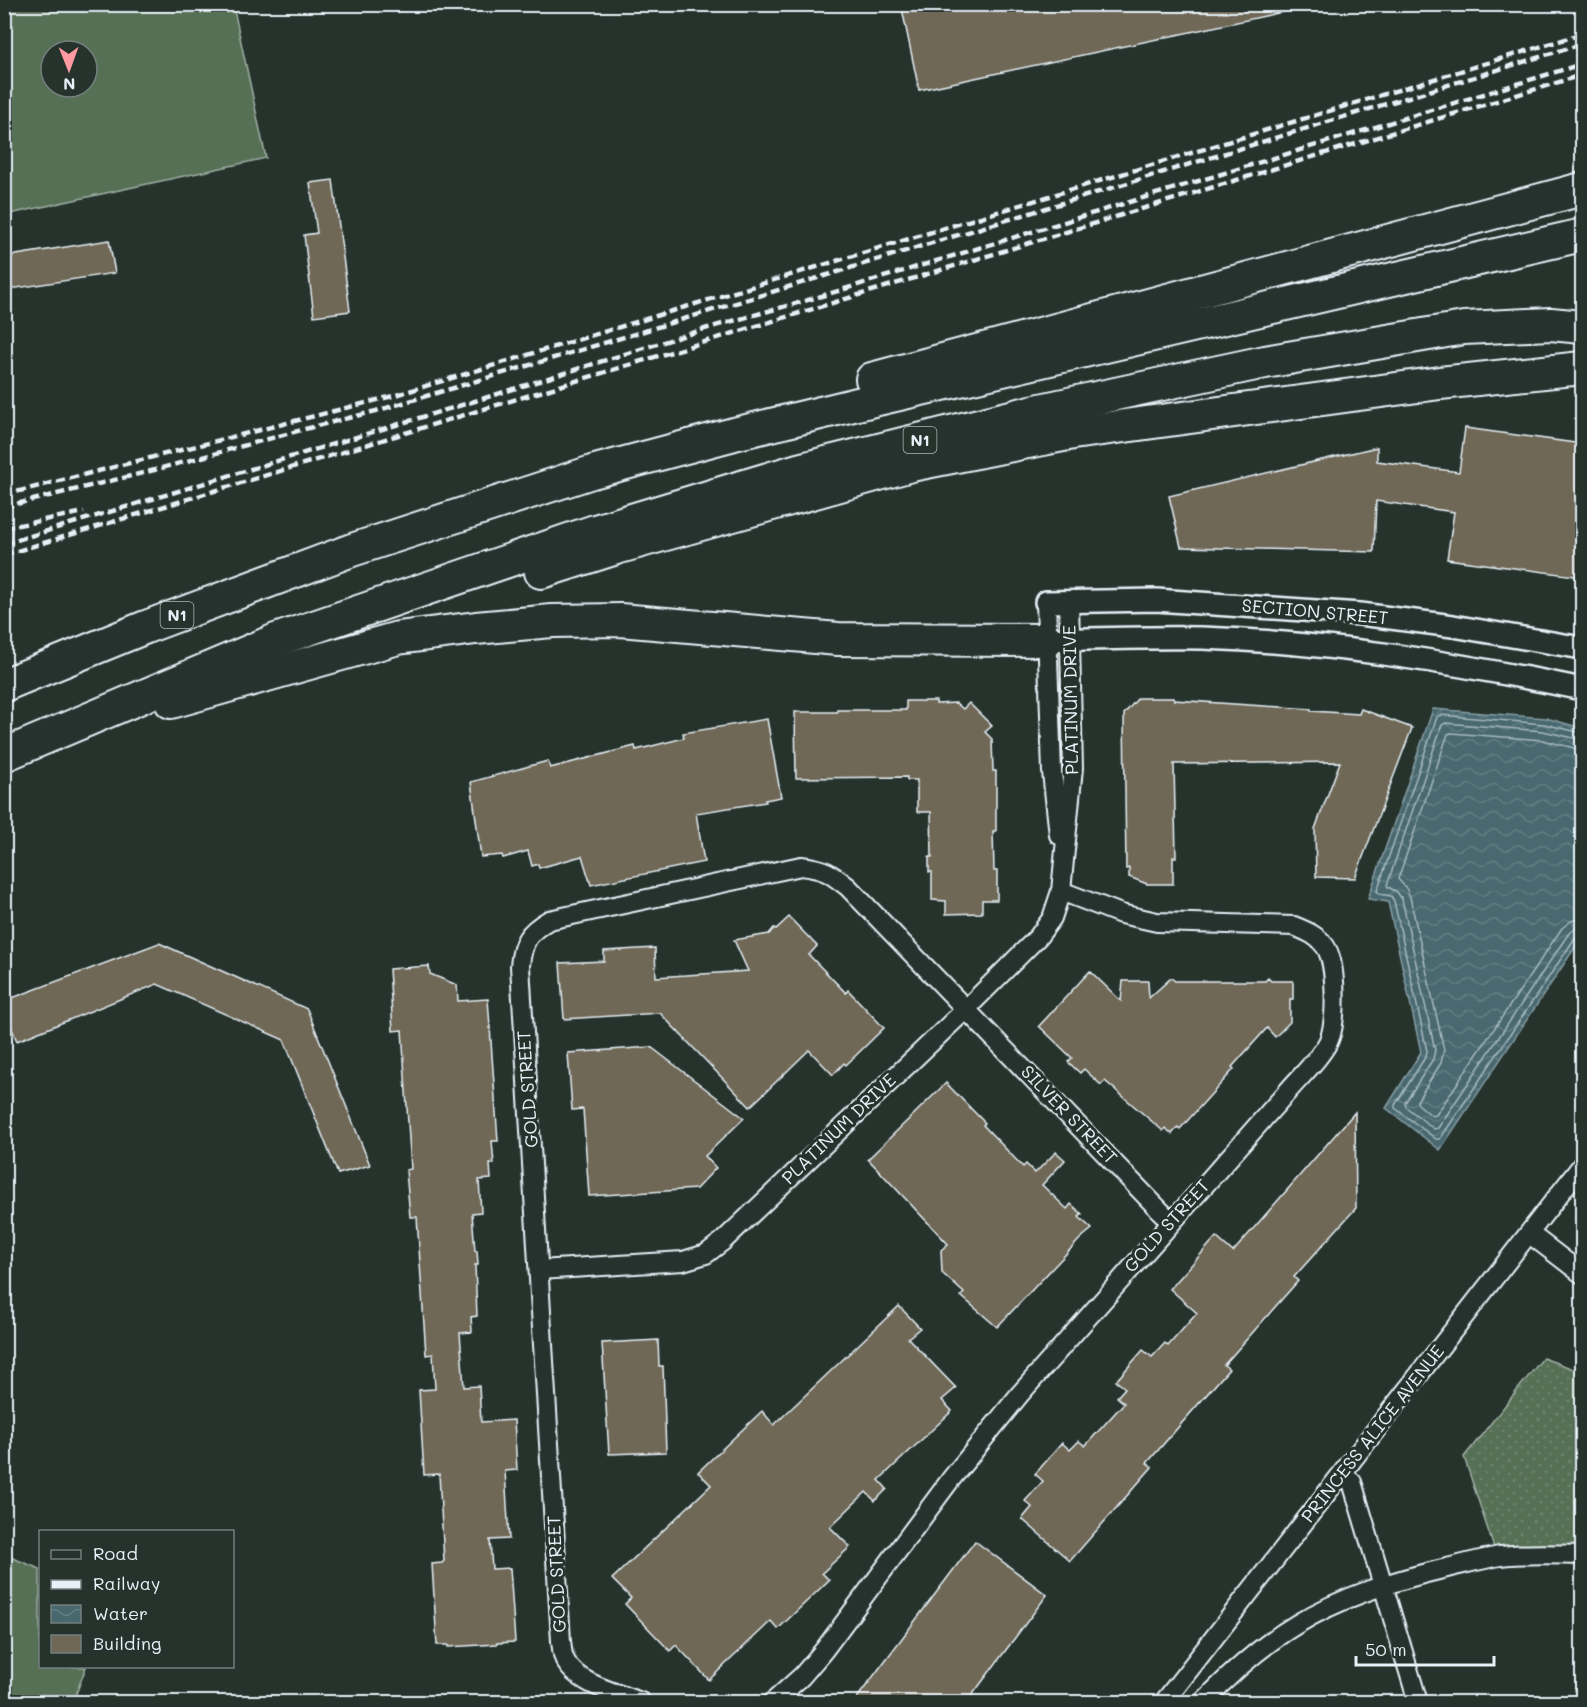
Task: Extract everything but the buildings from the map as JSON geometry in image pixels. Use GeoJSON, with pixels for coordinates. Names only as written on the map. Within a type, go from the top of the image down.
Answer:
{"type":"FeatureCollection","features":[{"type":"Feature","properties":{"kind":"highway"},"geometry":{"type":"LineString","coordinates":[[1473,219],[1582,171]]}},
{"type":"Feature","properties":{"kind":"highway"},"geometry":{"type":"LineString","coordinates":[[734,434],[835,389],[1582,189]]}},
{"type":"Feature","properties":{"kind":"highway","name":"N1"},"geometry":{"type":"LineString","coordinates":[[4,685],[146,627],[368,545],[592,472],[734,434],[1582,235]]}},
{"type":"Feature","properties":{"kind":"highway","name":"N1"},"geometry":{"type":"LineString","coordinates":[[4,754],[276,640],[607,527],[798,470],[1031,412],[1265,362],[1464,328],[1551,324],[1582,327]]}},
{"type":"Feature","properties":{"kind":"highway"},"geometry":{"type":"LineString","coordinates":[[276,640],[409,614],[616,548],[911,465],[1073,433],[1440,383],[1582,368]]}},
{"type":"Feature","properties":{"kind":"highway"},"geometry":{"type":"LineString","coordinates":[[48,736],[398,639],[476,628],[552,621],[620,620],[838,639],[1058,640]]}},
{"type":"Feature","properties":{"kind":"street","name":"SECTION STREET"},"geometry":{"type":"LineString","coordinates":[[1046,602],[1156,600],[1360,614],[1508,634],[1582,648]]}},
{"type":"Feature","properties":{"kind":"street","name":"PLATINUM DRIVE"},"geometry":{"type":"LineString","coordinates":[[1046,602],[1058,640]]}},
{"type":"Feature","properties":{"kind":"street","name":"PLATINUM DRIVE"},"geometry":{"type":"LineString","coordinates":[[539,1270],[683,1261],[706,1254],[723,1241],[965,1010],[1038,937],[1052,918],[1061,891],[1063,870],[1052,772],[1058,640],[1069,602]]}},
{"type":"Feature","properties":{"kind":"street","name":"SECTION STREET"},"geometry":{"type":"LineString","coordinates":[[1058,640],[1203,638],[1290,644],[1480,668],[1582,689]]}},
{"type":"Feature","properties":{"kind":"street","name":"GOLD STREET"},"geometry":{"type":"LineString","coordinates":[[641,1702],[589,1683],[574,1674],[564,1659],[561,1641],[520,966],[521,950],[526,939],[536,928],[549,920],[801,866],[822,869],[848,887],[965,1010]]}},
{"type":"Feature","properties":{"kind":"street","name":"GOLD STREET"},"geometry":{"type":"LineString","coordinates":[[773,1702],[802,1676],[824,1650],[951,1479],[1020,1394],[1328,1043],[1334,1025],[1334,969],[1326,946],[1313,934],[1294,926],[1157,922],[1121,914],[1061,891]]}},
{"type":"Feature","properties":{"kind":"street","name":"SILVER STREET"},"geometry":{"type":"LineString","coordinates":[[965,1010],[1062,1107],[1171,1222]]}},
{"type":"Feature","properties":{"kind":"street","name":"PRINCESS ALICE AVENUE"},"geometry":{"type":"LineString","coordinates":[[1164,1702],[1582,1166]]}},
{"type":"Feature","properties":{"kind":"street"},"geometry":{"type":"LineString","coordinates":[[1530,1234],[1582,1274]]}},
{"type":"Feature","properties":{"kind":"street"},"geometry":{"type":"LineString","coordinates":[[1341,1475],[1352,1482],[1418,1702]]}},
{"type":"Feature","properties":{"kind":"street"},"geometry":{"type":"LineString","coordinates":[[1182,1679],[1205,1700],[1240,1666],[1297,1624],[1340,1601],[1383,1585],[1420,1574],[1501,1556],[1582,1555]]}},
{"type":"Feature","properties":{"kind":"green space"},"geometry":{"type":"Polygon","coordinates":[[[4,5],[233,5],[266,158],[5,215],[4,5]]]}},
{"type":"Feature","properties":{"kind":"green space"},"geometry":{"type":"Polygon","coordinates":[[[1543,1358],[1582,1372],[1582,1547],[1494,1548],[1464,1457],[1543,1358]]]}},
{"type":"Feature","properties":{"kind":"green space"},"geometry":{"type":"Polygon","coordinates":[[[5,1555],[39,1569],[39,1668],[86,1668],[73,1702],[5,1702],[5,1555]]]}},
{"type":"Feature","properties":{"kind":"water"},"geometry":{"type":"Polygon","coordinates":[[[1433,709],[1546,718],[1582,728],[1582,937],[1440,1150],[1386,1108],[1421,1052],[1388,902],[1368,899],[1433,709]]]}},
{"type":"Feature","properties":{"kind":"railway"},"geometry":{"type":"LineString","coordinates":[[4,495],[393,396],[1582,34]]}},
{"type":"Feature","properties":{"kind":"railway"},"geometry":{"type":"LineString","coordinates":[[4,507],[147,472],[376,411],[1582,44]]}},
{"type":"Feature","properties":{"kind":"railway"},"geometry":{"type":"LineString","coordinates":[[4,544],[1582,64]]}},
{"type":"Feature","properties":{"kind":"railway"},"geometry":{"type":"LineString","coordinates":[[4,555],[1582,75]]}},
{"type":"Feature","properties":{"kind":"railway"},"geometry":{"type":"LineString","coordinates":[[4,528],[84,512]]}}]}
